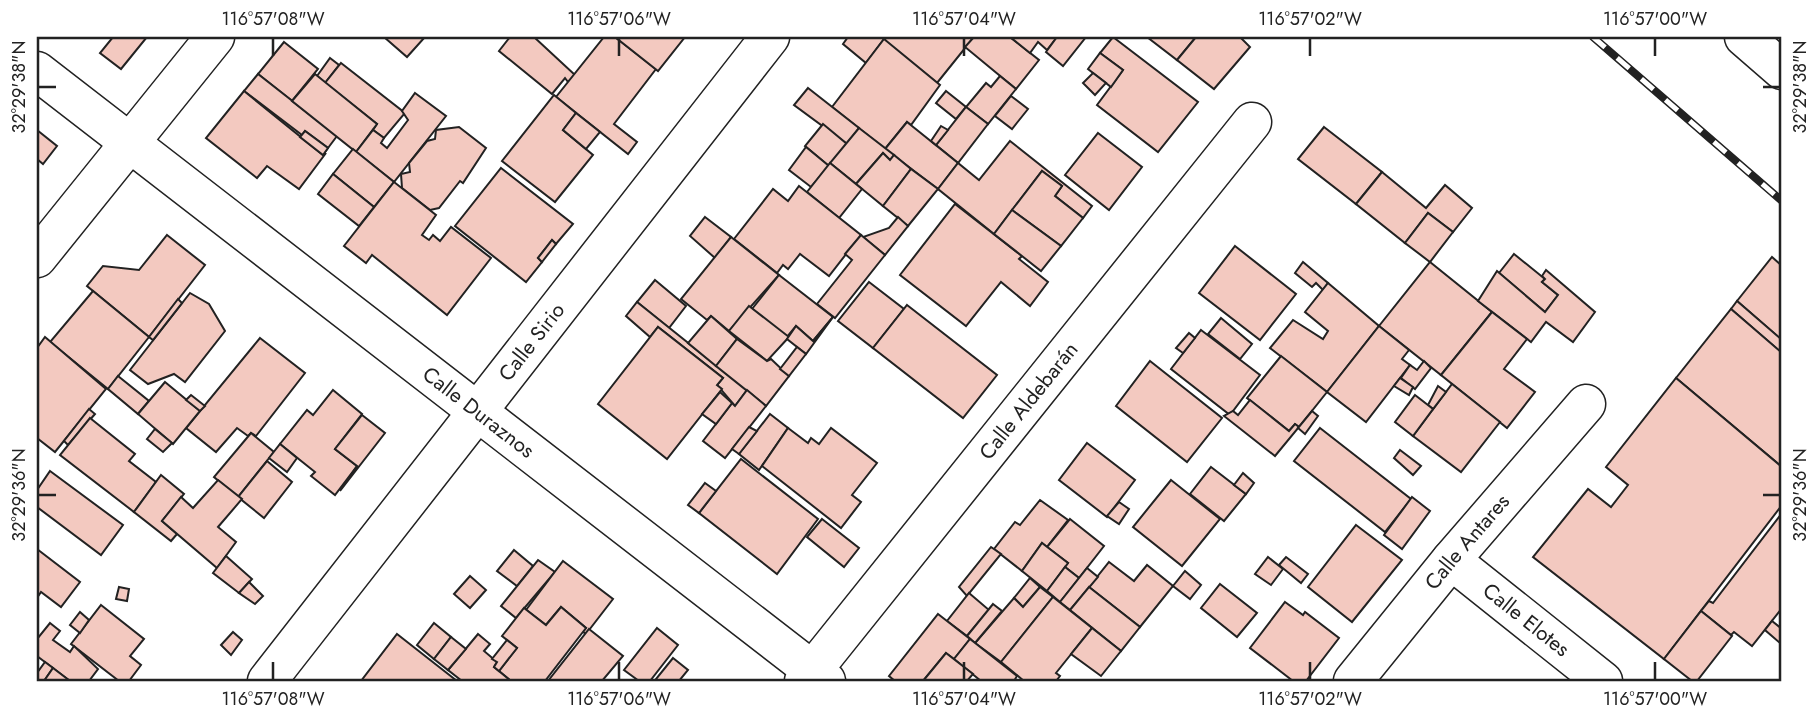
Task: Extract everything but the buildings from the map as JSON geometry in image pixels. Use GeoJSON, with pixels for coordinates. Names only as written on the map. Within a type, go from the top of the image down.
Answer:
{"type":"FeatureCollection","features":[{"type":"Feature","properties":{"kind":"street"},"geometry":{"type":"LineString","coordinates":[[37,258],[215,37]]}},
{"type":"Feature","properties":{"kind":"street","name":"Calle Sirio"},"geometry":{"type":"LineString","coordinates":[[267,681],[770,37]]}},
{"type":"Feature","properties":{"kind":"street"},"geometry":{"type":"LineString","coordinates":[[1744,37],[1782,70]]}},
{"type":"Feature","properties":{"kind":"street","name":"Calle Duraznos"},"geometry":{"type":"LineString","coordinates":[[37,71],[129,145],[480,411],[814,678]]}},
{"type":"Feature","properties":{"kind":"street","name":"Calle Aldebarán"},"geometry":{"type":"LineString","coordinates":[[814,678],[1252,122]]}},
{"type":"Feature","properties":{"kind":"street","name":"Calle Antares"},"geometry":{"type":"LineString","coordinates":[[1353,681],[1451,560],[1586,404]]}},
{"type":"Feature","properties":{"kind":"street","name":"Calle Elotes"},"geometry":{"type":"LineString","coordinates":[[1451,560],[1603,681]]}},
{"type":"Feature","properties":{"kind":"railway"},"geometry":{"type":"LineString","coordinates":[[1593,37],[1782,201]]}}]}
